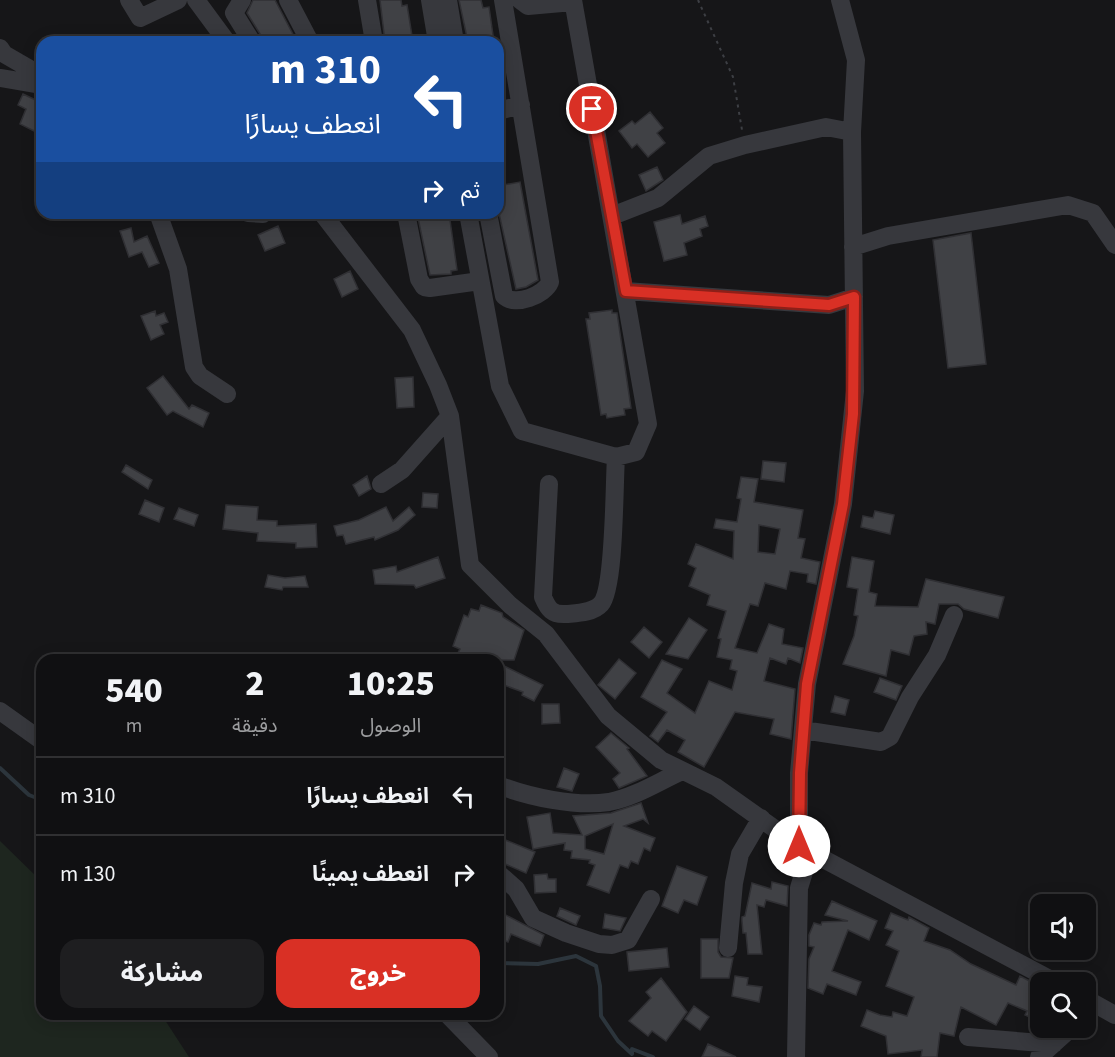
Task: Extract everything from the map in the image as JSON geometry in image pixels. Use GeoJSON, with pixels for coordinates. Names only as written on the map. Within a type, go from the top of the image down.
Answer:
{"type":"FeatureCollection","features":[{"type":"Feature","properties":{"kind":"street"},"geometry":{"type":"LineString","coordinates":[[129,0],[141,18],[178,0]]}},
{"type":"Feature","properties":{"kind":"street"},"geometry":{"type":"LineString","coordinates":[[196,0],[223,36]]}},
{"type":"Feature","properties":{"kind":"street"},"geometry":{"type":"LineString","coordinates":[[242,0],[234,13],[248,36]]}},
{"type":"Feature","properties":{"kind":"street"},"geometry":{"type":"LineString","coordinates":[[288,0],[307,36]]}},
{"type":"Feature","properties":{"kind":"street"},"geometry":{"type":"LineString","coordinates":[[367,0],[373,36]]}},
{"type":"Feature","properties":{"kind":"street"},"geometry":{"type":"LineString","coordinates":[[430,0],[436,36]]}},
{"type":"Feature","properties":{"kind":"street"},"geometry":{"type":"LineString","coordinates":[[448,0],[453,36]]}},
{"type":"Feature","properties":{"kind":"street"},"geometry":{"type":"LineString","coordinates":[[489,219],[504,296],[512,300],[540,295],[547,290],[550,282],[503,0]]}},
{"type":"Feature","properties":{"kind":"street"},"geometry":{"type":"LineString","coordinates":[[469,219],[500,386],[522,431],[616,458],[636,453],[648,424],[573,1],[528,6],[520,0]]}},
{"type":"Feature","properties":{"kind":"street"},"geometry":{"type":"LineString","coordinates":[[796,1057],[799,888],[807,862],[799,846],[807,684],[843,504],[855,391],[852,132],[856,60],[840,0]]}},
{"type":"Feature","properties":{"kind":"street"},"geometry":{"type":"LineString","coordinates":[[0,48],[4,54],[36,73]]}},
{"type":"Feature","properties":{"kind":"street"},"geometry":{"type":"LineString","coordinates":[[0,78],[36,84]]}},
{"type":"Feature","properties":{"kind":"street"},"geometry":{"type":"LineString","coordinates":[[504,109],[520,105]]}},
{"type":"Feature","properties":{"kind":"street"},"geometry":{"type":"LineString","coordinates":[[612,216],[658,198],[709,156],[745,144],[826,128],[852,132]]}},
{"type":"Feature","properties":{"kind":"street"},"geometry":{"type":"LineString","coordinates":[[853,247],[888,236],[1068,205],[1093,213],[1115,245]]}},
{"type":"Feature","properties":{"kind":"street"},"geometry":{"type":"LineString","coordinates":[[160,219],[178,269],[194,367],[200,376],[227,394]]}},
{"type":"Feature","properties":{"kind":"street"},"geometry":{"type":"LineString","coordinates":[[327,219],[412,330],[450,416],[470,565],[510,605],[546,634],[608,716],[662,760],[716,787],[799,846],[1036,972]]}},
{"type":"Feature","properties":{"kind":"street"},"geometry":{"type":"LineString","coordinates":[[338,219],[358,259]]}},
{"type":"Feature","properties":{"kind":"street"},"geometry":{"type":"LineString","coordinates":[[407,219],[419,279],[424,287],[480,281]]}},
{"type":"Feature","properties":{"kind":"street"},"geometry":{"type":"LineString","coordinates":[[626,291],[829,305],[854,297]]}},
{"type":"Feature","properties":{"kind":"street"},"geometry":{"type":"LineString","coordinates":[[381,484],[402,470],[450,416]]}},
{"type":"Feature","properties":{"kind":"street"},"geometry":{"type":"LineString","coordinates":[[549,484],[543,597],[548,609],[557,615],[586,612],[600,606],[609,584],[612,566],[611,525],[616,458]]}},
{"type":"Feature","properties":{"kind":"street"},"geometry":{"type":"LineString","coordinates":[[803,730],[881,742],[890,737],[910,697],[937,655],[954,615]]}},
{"type":"Feature","properties":{"kind":"street"},"geometry":{"type":"LineString","coordinates":[[0,711],[36,737]]}},
{"type":"Feature","properties":{"kind":"street"},"geometry":{"type":"LineString","coordinates":[[504,786],[556,798],[608,802],[639,793],[682,771]]}},
{"type":"Feature","properties":{"kind":"street"},"geometry":{"type":"LineString","coordinates":[[728,948],[734,883],[740,854],[761,818]]}},
{"type":"Feature","properties":{"kind":"street"},"geometry":{"type":"LineString","coordinates":[[504,878],[516,889],[533,918],[566,933],[599,944],[612,945],[628,940],[651,899]]}},
{"type":"Feature","properties":{"kind":"street"},"geometry":{"type":"LineString","coordinates":[[1096,1007],[1115,1015]]}},
{"type":"Feature","properties":{"kind":"street"},"geometry":{"type":"LineString","coordinates":[[453,1020],[489,1057]]}},
{"type":"Feature","properties":{"kind":"street"},"geometry":{"type":"LineString","coordinates":[[968,1037],[1054,1044]]}},
{"type":"Feature","properties":{"kind":"street"},"geometry":{"type":"LineString","coordinates":[[1039,1057],[1060,1038]]}},
{"type":"Feature","properties":{"kind":"path"},"geometry":{"type":"LineString","coordinates":[[698,0],[733,77],[745,144]]}},
{"type":"Feature","properties":{"kind":"shaded area"},"geometry":{"type":"Polygon","coordinates":[[[0,841],[36,876],[36,1020],[165,1020],[189,1057],[0,1057],[0,841]]]}},
{"type":"Feature","properties":{"kind":"building"},"geometry":{"type":"Polygon","coordinates":[[[253,0],[275,0],[294,36],[261,36],[247,13],[253,0]]]}},
{"type":"Feature","properties":{"kind":"building"},"geometry":{"type":"Polygon","coordinates":[[[380,0],[401,0],[402,6],[407,5],[412,36],[384,36],[380,0]]]}},
{"type":"Feature","properties":{"kind":"building"},"geometry":{"type":"Polygon","coordinates":[[[459,0],[481,0],[483,8],[489,7],[493,36],[467,36],[459,0]]]}},
{"type":"Feature","properties":{"kind":"building"},"geometry":{"type":"Polygon","coordinates":[[[23,94],[36,100],[34,131],[20,124],[26,109],[18,105],[23,94]]]}},
{"type":"Feature","properties":{"kind":"building"},"geometry":{"type":"Polygon","coordinates":[[[650,112],[663,128],[657,133],[665,143],[648,157],[637,144],[632,148],[619,131],[632,121],[635,124],[650,112]]]}},
{"type":"Feature","properties":{"kind":"building"},"geometry":{"type":"Polygon","coordinates":[[[657,167],[663,180],[646,191],[639,175],[657,167]]]}},
{"type":"Feature","properties":{"kind":"building"},"geometry":{"type":"Polygon","coordinates":[[[520,182],[538,280],[526,287],[516,289],[500,219],[504,219],[504,185],[520,182]]]}},
{"type":"Feature","properties":{"kind":"building"},"geometry":{"type":"Polygon","coordinates":[[[680,215],[682,224],[705,216],[708,226],[700,229],[702,236],[684,243],[687,255],[664,261],[654,222],[680,215]]]}},
{"type":"Feature","properties":{"kind":"building"},"geometry":{"type":"Polygon","coordinates":[[[418,219],[450,219],[457,270],[451,271],[451,274],[430,275],[418,219]]]}},
{"type":"Feature","properties":{"kind":"building"},"geometry":{"type":"Polygon","coordinates":[[[278,226],[285,243],[265,251],[258,235],[278,226]]]}},
{"type":"Feature","properties":{"kind":"building"},"geometry":{"type":"Polygon","coordinates":[[[131,228],[134,242],[147,236],[159,263],[149,267],[142,252],[129,257],[120,231],[131,228]]]}},
{"type":"Feature","properties":{"kind":"building"},"geometry":{"type":"Polygon","coordinates":[[[971,233],[986,364],[948,368],[933,240],[971,233]]]}},
{"type":"Feature","properties":{"kind":"building"},"geometry":{"type":"Polygon","coordinates":[[[350,271],[358,289],[342,297],[334,279],[350,271]]]}},
{"type":"Feature","properties":{"kind":"building"},"geometry":{"type":"Polygon","coordinates":[[[612,310],[612,313],[617,313],[631,408],[624,409],[625,415],[607,418],[606,414],[601,415],[586,319],[590,319],[589,313],[612,310]]]}},
{"type":"Feature","properties":{"kind":"building"},"geometry":{"type":"Polygon","coordinates":[[[155,311],[156,316],[164,313],[168,322],[160,325],[164,334],[151,340],[141,316],[155,311]]]}},
{"type":"Feature","properties":{"kind":"building"},"geometry":{"type":"Polygon","coordinates":[[[163,376],[189,409],[192,405],[209,413],[203,427],[173,411],[167,415],[147,388],[163,376]]]}},
{"type":"Feature","properties":{"kind":"building"},"geometry":{"type":"Polygon","coordinates":[[[413,377],[414,407],[397,408],[395,378],[413,377]]]}},
{"type":"Feature","properties":{"kind":"building"},"geometry":{"type":"Polygon","coordinates":[[[763,461],[786,463],[784,482],[761,479],[763,461]]]}},
{"type":"Feature","properties":{"kind":"building"},"geometry":{"type":"Polygon","coordinates":[[[126,465],[152,480],[148,489],[122,472],[126,465]]]}},
{"type":"Feature","properties":{"kind":"building"},"geometry":{"type":"Polygon","coordinates":[[[367,476],[371,489],[359,496],[353,485],[367,476]]]}},
{"type":"Feature","properties":{"kind":"building"},"geometry":{"type":"Polygon","coordinates":[[[741,477],[758,479],[754,502],[803,510],[798,538],[805,539],[801,558],[820,562],[816,584],[807,582],[808,574],[790,571],[786,589],[765,583],[758,606],[750,604],[735,648],[757,653],[769,624],[784,629],[782,644],[803,648],[800,663],[788,658],[786,664],[770,658],[764,681],[795,689],[791,739],[770,734],[774,719],[735,712],[704,767],[678,752],[685,740],[667,730],[658,742],[650,736],[667,712],[641,697],[662,660],[682,669],[667,693],[695,713],[709,681],[732,690],[737,671],[730,669],[732,660],[717,657],[721,639],[718,638],[726,611],[707,605],[710,595],[689,586],[696,568],[688,564],[696,544],[733,559],[734,531],[714,528],[716,519],[737,522],[741,499],[737,498],[741,477]],[[759,525],[758,552],[775,554],[780,529],[759,525]]]}},
{"type":"Feature","properties":{"kind":"building"},"geometry":{"type":"Polygon","coordinates":[[[423,493],[438,494],[437,508],[422,507],[423,493]]]}},
{"type":"Feature","properties":{"kind":"building"},"geometry":{"type":"Polygon","coordinates":[[[145,500],[164,508],[159,522],[139,514],[145,500]]]}},
{"type":"Feature","properties":{"kind":"building"},"geometry":{"type":"Polygon","coordinates":[[[226,505],[258,507],[257,520],[277,521],[277,526],[316,524],[317,547],[296,548],[296,543],[257,541],[258,533],[223,529],[226,505]]]}},
{"type":"Feature","properties":{"kind":"building"},"geometry":{"type":"Polygon","coordinates":[[[386,507],[393,521],[409,507],[415,515],[398,530],[375,540],[374,537],[346,544],[343,535],[337,536],[334,526],[359,520],[386,507]]]}},
{"type":"Feature","properties":{"kind":"building"},"geometry":{"type":"Polygon","coordinates":[[[179,508],[198,515],[194,526],[174,519],[179,508]]]}},
{"type":"Feature","properties":{"kind":"building"},"geometry":{"type":"Polygon","coordinates":[[[875,511],[894,515],[890,534],[861,527],[863,516],[873,518],[875,511]]]}},
{"type":"Feature","properties":{"kind":"building"},"geometry":{"type":"Polygon","coordinates":[[[438,557],[445,578],[416,588],[414,585],[375,584],[373,570],[396,566],[397,572],[438,557]]]}},
{"type":"Feature","properties":{"kind":"building"},"geometry":{"type":"Polygon","coordinates":[[[852,557],[874,561],[869,592],[877,594],[875,606],[918,607],[926,579],[1004,597],[998,618],[964,609],[958,604],[939,604],[935,624],[926,622],[927,634],[914,636],[909,655],[891,650],[886,676],[843,664],[854,636],[858,616],[854,615],[858,589],[847,587],[852,557]]]}},
{"type":"Feature","properties":{"kind":"building"},"geometry":{"type":"Polygon","coordinates":[[[268,575],[285,578],[305,576],[308,587],[283,587],[282,590],[265,587],[268,575]]]}},
{"type":"Feature","properties":{"kind":"building"},"geometry":{"type":"Polygon","coordinates":[[[481,605],[502,613],[503,617],[524,630],[514,660],[504,660],[504,654],[457,654],[460,649],[453,646],[464,615],[468,617],[471,609],[479,611],[481,605]]]}},
{"type":"Feature","properties":{"kind":"building"},"geometry":{"type":"Polygon","coordinates":[[[689,618],[707,630],[688,659],[666,654],[689,618]]]}},
{"type":"Feature","properties":{"kind":"building"},"geometry":{"type":"Polygon","coordinates":[[[644,627],[662,642],[649,658],[631,642],[644,627]]]}},
{"type":"Feature","properties":{"kind":"building"},"geometry":{"type":"Polygon","coordinates":[[[619,659],[636,673],[615,699],[598,685],[619,659]]]}},
{"type":"Feature","properties":{"kind":"building"},"geometry":{"type":"Polygon","coordinates":[[[504,666],[543,685],[534,701],[522,695],[523,692],[504,685],[504,666]]]}},
{"type":"Feature","properties":{"kind":"building"},"geometry":{"type":"Polygon","coordinates":[[[880,678],[902,686],[896,700],[874,692],[880,678]]]}},
{"type":"Feature","properties":{"kind":"building"},"geometry":{"type":"Polygon","coordinates":[[[835,696],[849,700],[845,715],[831,712],[835,696]]]}},
{"type":"Feature","properties":{"kind":"building"},"geometry":{"type":"Polygon","coordinates":[[[542,704],[559,704],[560,723],[542,724],[542,704]]]}},
{"type":"Feature","properties":{"kind":"building"},"geometry":{"type":"Polygon","coordinates":[[[611,733],[629,748],[627,749],[647,776],[619,788],[613,779],[620,773],[596,747],[611,733]]]}},
{"type":"Feature","properties":{"kind":"building"},"geometry":{"type":"Polygon","coordinates":[[[564,768],[579,774],[572,791],[557,787],[564,768]]]}},
{"type":"Feature","properties":{"kind":"building"},"geometry":{"type":"Polygon","coordinates":[[[641,803],[648,823],[643,819],[624,826],[655,838],[650,851],[644,848],[638,864],[631,861],[628,868],[620,865],[609,893],[587,885],[595,865],[589,863],[590,860],[571,858],[572,851],[564,850],[565,843],[533,849],[527,817],[550,813],[553,833],[582,835],[573,816],[611,813],[641,803]],[[613,824],[585,836],[585,849],[604,854],[613,824]]]}},
{"type":"Feature","properties":{"kind":"building"},"geometry":{"type":"Polygon","coordinates":[[[504,839],[535,852],[526,873],[504,864],[504,839]]]}},
{"type":"Feature","properties":{"kind":"building"},"geometry":{"type":"Polygon","coordinates":[[[677,866],[707,877],[697,905],[684,900],[678,913],[662,906],[677,866]]]}},
{"type":"Feature","properties":{"kind":"building"},"geometry":{"type":"Polygon","coordinates":[[[547,874],[548,879],[556,879],[556,892],[535,893],[534,875],[547,874]]]}},
{"type":"Feature","properties":{"kind":"building"},"geometry":{"type":"Polygon","coordinates":[[[772,882],[788,886],[787,906],[766,900],[764,907],[757,905],[762,954],[748,954],[742,917],[745,916],[752,883],[771,889],[772,882]]]}},
{"type":"Feature","properties":{"kind":"building"},"geometry":{"type":"Polygon","coordinates":[[[832,901],[877,921],[869,940],[848,930],[832,971],[861,982],[856,995],[827,984],[823,994],[808,988],[809,959],[814,947],[809,946],[809,935],[814,923],[821,925],[822,922],[848,921],[825,915],[832,901]]]}},
{"type":"Feature","properties":{"kind":"building"},"geometry":{"type":"Polygon","coordinates":[[[560,908],[580,916],[576,925],[557,916],[560,908]]]}},
{"type":"Feature","properties":{"kind":"building"},"geometry":{"type":"Polygon","coordinates":[[[891,913],[908,920],[909,917],[929,928],[924,941],[950,950],[971,964],[1016,985],[1020,976],[1030,981],[1030,1017],[1025,1015],[1027,1011],[1008,1003],[996,1025],[961,1007],[954,1036],[940,1033],[937,1057],[921,1057],[922,1050],[888,1054],[886,1036],[861,1026],[867,1010],[892,1017],[893,1012],[907,1016],[914,997],[886,986],[899,951],[886,945],[893,931],[885,928],[891,913]]]}},
{"type":"Feature","properties":{"kind":"building"},"geometry":{"type":"Polygon","coordinates":[[[504,914],[544,935],[540,946],[511,934],[508,942],[504,940],[504,914]]]}},
{"type":"Feature","properties":{"kind":"building"},"geometry":{"type":"Polygon","coordinates":[[[605,914],[626,918],[620,931],[603,928],[605,914]]]}},
{"type":"Feature","properties":{"kind":"building"},"geometry":{"type":"Polygon","coordinates":[[[701,939],[718,939],[718,952],[721,957],[733,958],[729,978],[701,978],[701,939]]]}},
{"type":"Feature","properties":{"kind":"building"},"geometry":{"type":"Polygon","coordinates":[[[667,948],[669,967],[629,971],[627,952],[667,948]]]}},
{"type":"Feature","properties":{"kind":"building"},"geometry":{"type":"Polygon","coordinates":[[[735,976],[748,978],[747,985],[762,987],[759,1002],[732,996],[735,976]]]}},
{"type":"Feature","properties":{"kind":"building"},"geometry":{"type":"Polygon","coordinates":[[[661,978],[687,1012],[666,1041],[652,1031],[648,1036],[629,1021],[651,998],[646,992],[661,978]]]}},
{"type":"Feature","properties":{"kind":"building"},"geometry":{"type":"Polygon","coordinates":[[[694,1006],[709,1017],[700,1030],[685,1019],[694,1006]]]}},
{"type":"Feature","properties":{"kind":"building"},"geometry":{"type":"Polygon","coordinates":[[[708,1044],[736,1057],[702,1057],[708,1044]]]}},
{"type":"Feature","properties":{"kind":"waterway"},"geometry":{"type":"LineString","coordinates":[[0,768],[29,795],[36,798]]}},
{"type":"Feature","properties":{"kind":"waterway"},"geometry":{"type":"LineString","coordinates":[[504,963],[538,964],[576,956],[596,966],[600,986],[601,1016],[618,1041],[632,1054],[632,1049],[653,1057]]}},
{"type":"Feature","properties":{"kind":"route"},"geometry":{"type":"LineString","coordinates":[[592,109],[626,291],[829,305],[854,297],[855,391],[853,414],[843,504],[807,684],[800,773],[799,846]]}}]}
